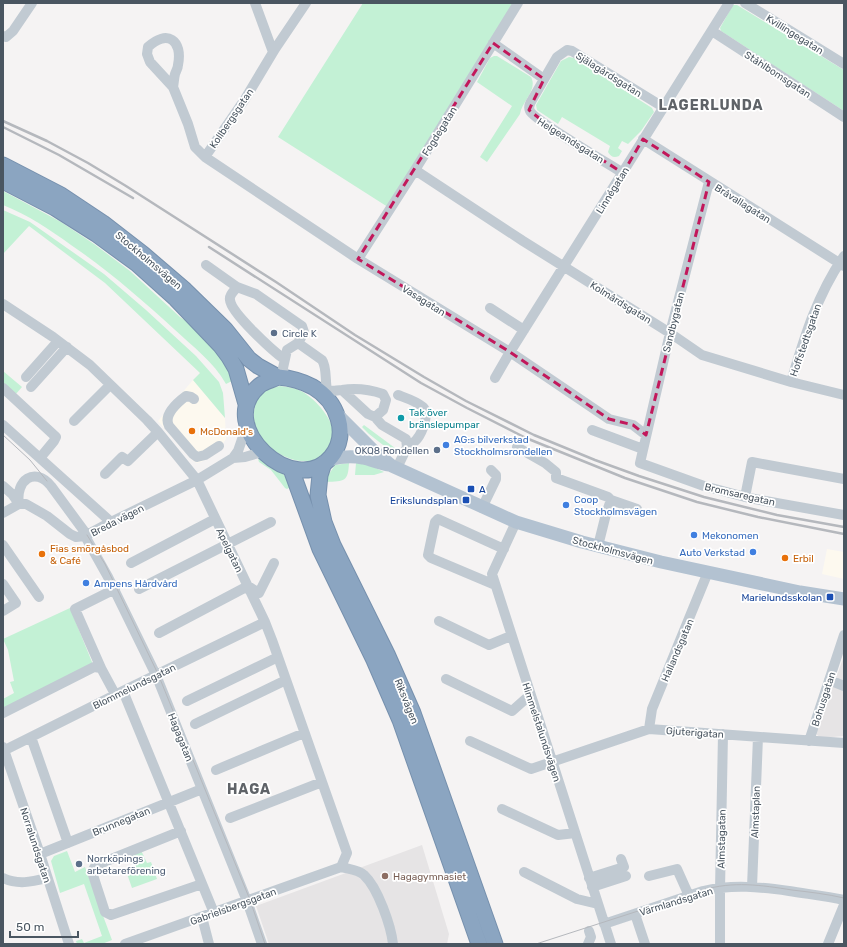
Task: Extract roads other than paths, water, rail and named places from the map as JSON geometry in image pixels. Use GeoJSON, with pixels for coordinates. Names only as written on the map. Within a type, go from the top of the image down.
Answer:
{"type":"FeatureCollection","features":[{"type":"Feature","properties":{"kind":"highway","name":"Stockholmsvägen"},"geometry":{"type":"LineString","coordinates":[[3,165],[61,195],[138,249],[185,290],[225,329],[249,359],[258,366],[281,378]]}},
{"type":"Feature","properties":{"kind":"highway","name":"Stockholmsvägen"},"geometry":{"type":"LineString","coordinates":[[3,181],[55,208],[96,234],[137,264],[159,284],[220,345],[229,357],[236,370],[246,404]]}},
{"type":"Feature","properties":{"kind":"highway"},"geometry":{"type":"LineString","coordinates":[[281,378],[289,378],[325,392],[338,415],[340,428],[340,439],[336,451],[326,462],[312,468],[291,469],[262,452],[252,438],[246,425],[245,413],[246,404],[249,397],[260,385],[281,378]]}},
{"type":"Feature","properties":{"kind":"highway","name":"Riksvägen"},"geometry":{"type":"LineString","coordinates":[[326,462],[320,475],[318,495],[324,522],[333,545],[398,677],[413,713],[495,944]]}},
{"type":"Feature","properties":{"kind":"highway","name":"Riksvägen"},"geometry":{"type":"LineString","coordinates":[[291,469],[320,550],[374,660],[400,720],[479,944]]}},
{"type":"Feature","properties":{"kind":"main road","name":"Stockholmsvägen"},"geometry":{"type":"LineString","coordinates":[[338,415],[373,450],[395,467]]}},
{"type":"Feature","properties":{"kind":"main road","name":"Stockholmsvägen"},"geometry":{"type":"LineString","coordinates":[[326,462],[335,458],[354,457],[395,467],[482,508],[516,522],[598,546],[661,562],[800,592],[844,599]]}},
{"type":"Feature","properties":{"kind":"street"},"geometry":{"type":"LineString","coordinates":[[3,36],[6,37],[13,31],[32,3]]}},
{"type":"Feature","properties":{"kind":"street"},"geometry":{"type":"LineString","coordinates":[[255,3],[273,52]]}},
{"type":"Feature","properties":{"kind":"street","name":"Kollbergsgatan"},"geometry":{"type":"LineString","coordinates":[[173,87],[175,73],[178,66],[178,48],[170,38],[166,37],[153,42],[148,47],[146,54],[150,62],[173,87],[188,124],[195,147],[204,157],[245,99],[273,52],[306,3]]}},
{"type":"Feature","properties":{"kind":"street","name":"Fogdegatan"},"geometry":{"type":"LineString","coordinates":[[358,259],[518,3]]}},
{"type":"Feature","properties":{"kind":"street","name":"Linnégatan"},"geometry":{"type":"LineString","coordinates":[[495,378],[729,3]]}},
{"type":"Feature","properties":{"kind":"street","name":"Kvillingegatan"},"geometry":{"type":"LineString","coordinates":[[745,3],[844,64]]}},
{"type":"Feature","properties":{"kind":"street","name":"Ståhlbomsgatan"},"geometry":{"type":"LineString","coordinates":[[712,31],[844,117]]}},
{"type":"Feature","properties":{"kind":"street"},"geometry":{"type":"LineString","coordinates":[[493,43],[544,80]]}},
{"type":"Feature","properties":{"kind":"street","name":"Själagårdsgatan"},"geometry":{"type":"LineString","coordinates":[[544,80],[557,57],[567,50],[572,51],[663,107]]}},
{"type":"Feature","properties":{"kind":"street","name":"Helgeandsgatan"},"geometry":{"type":"LineString","coordinates":[[544,80],[529,105],[529,110],[533,116],[623,173]]}},
{"type":"Feature","properties":{"kind":"street","name":"Bråvallagatan"},"geometry":{"type":"LineString","coordinates":[[643,139],[709,182],[842,262]]}},
{"type":"Feature","properties":{"kind":"street","name":"Vasagatan"},"geometry":{"type":"LineString","coordinates":[[204,157],[358,259],[510,352],[609,420],[633,425],[646,435]]}},
{"type":"Feature","properties":{"kind":"street","name":"Kolmårdsgatan"},"geometry":{"type":"LineString","coordinates":[[415,170],[564,267],[670,332],[702,355],[791,382],[844,395]]}},
{"type":"Feature","properties":{"kind":"street","name":"Sandbygatan"},"geometry":{"type":"LineString","coordinates":[[640,463],[670,332],[709,182]]}},
{"type":"Feature","properties":{"kind":"street","name":"Hoffstedtsgatan"},"geometry":{"type":"LineString","coordinates":[[791,382],[803,340],[815,308],[842,262]]}},
{"type":"Feature","properties":{"kind":"street"},"geometry":{"type":"LineString","coordinates":[[206,265],[237,287],[256,294],[302,326],[304,332],[298,343],[287,350],[281,378]]}},
{"type":"Feature","properties":{"kind":"street"},"geometry":{"type":"LineString","coordinates":[[237,287],[230,296],[230,301],[234,309],[265,344],[284,359]]}},
{"type":"Feature","properties":{"kind":"street","name":"Apelgatan"},"geometry":{"type":"LineString","coordinates":[[3,304],[58,341],[90,365],[147,420],[197,480],[265,622],[347,853],[341,867]]}},
{"type":"Feature","properties":{"kind":"street"},"geometry":{"type":"LineString","coordinates":[[490,308],[524,330]]}},
{"type":"Feature","properties":{"kind":"street"},"geometry":{"type":"LineString","coordinates":[[26,377],[58,341]]}},
{"type":"Feature","properties":{"kind":"street"},"geometry":{"type":"LineString","coordinates":[[298,343],[322,360],[325,365],[325,392],[342,390],[374,391],[383,394],[386,400],[382,410],[375,416]]}},
{"type":"Feature","properties":{"kind":"street"},"geometry":{"type":"LineString","coordinates":[[31,387],[67,348]]}},
{"type":"Feature","properties":{"kind":"street"},"geometry":{"type":"LineString","coordinates":[[74,421],[110,384]]}},
{"type":"Feature","properties":{"kind":"street"},"geometry":{"type":"LineString","coordinates":[[3,388],[56,437],[40,458]]}},
{"type":"Feature","properties":{"kind":"street"},"geometry":{"type":"LineString","coordinates":[[342,390],[368,414],[375,416],[382,425],[406,440],[407,447]]}},
{"type":"Feature","properties":{"kind":"street"},"geometry":{"type":"LineString","coordinates":[[395,467],[407,447],[417,439],[426,419],[426,411],[423,408],[398,395]]}},
{"type":"Feature","properties":{"kind":"street"},"geometry":{"type":"LineString","coordinates":[[194,399],[186,396],[176,406],[168,415],[166,422],[168,426],[197,457],[205,455],[219,446]]}},
{"type":"Feature","properties":{"kind":"street"},"geometry":{"type":"LineString","coordinates":[[3,425],[111,522]]}},
{"type":"Feature","properties":{"kind":"street"},"geometry":{"type":"LineString","coordinates":[[233,458],[238,451],[246,425]]}},
{"type":"Feature","properties":{"kind":"street"},"geometry":{"type":"LineString","coordinates":[[592,430],[643,449]]}},
{"type":"Feature","properties":{"kind":"street"},"geometry":{"type":"LineString","coordinates":[[106,474],[122,457],[128,461],[158,432]]}},
{"type":"Feature","properties":{"kind":"street"},"geometry":{"type":"LineString","coordinates":[[517,447],[545,463],[556,472],[556,478],[637,509]]}},
{"type":"Feature","properties":{"kind":"street","name":"Breda vägen"},"geometry":{"type":"LineString","coordinates":[[19,504],[26,504],[32,507],[76,537],[85,536],[197,480],[233,458],[245,458],[262,452]]}},
{"type":"Feature","properties":{"kind":"street"},"geometry":{"type":"LineString","coordinates":[[745,497],[752,462],[844,479]]}},
{"type":"Feature","properties":{"kind":"street","name":"Bromsaregatan"},"geometry":{"type":"LineString","coordinates":[[640,463],[704,486],[745,497],[844,515]]}},
{"type":"Feature","properties":{"kind":"street"},"geometry":{"type":"LineString","coordinates":[[482,508],[496,479],[496,475],[491,470]]}},
{"type":"Feature","properties":{"kind":"street","name":"Hagagatan"},"geometry":{"type":"LineString","coordinates":[[19,504],[19,490],[24,480],[32,477],[39,478],[96,552],[156,675],[247,901],[262,944]]}},
{"type":"Feature","properties":{"kind":"street"},"geometry":{"type":"LineString","coordinates":[[3,486],[12,494],[19,504],[3,514]]}},
{"type":"Feature","properties":{"kind":"street"},"geometry":{"type":"LineString","coordinates":[[598,546],[611,500]]}},
{"type":"Feature","properties":{"kind":"street"},"geometry":{"type":"LineString","coordinates":[[131,563],[215,519]]}},
{"type":"Feature","properties":{"kind":"street"},"geometry":{"type":"LineString","coordinates":[[495,586],[431,558],[428,555],[434,522],[438,519],[504,549]]}},
{"type":"Feature","properties":{"kind":"street"},"geometry":{"type":"LineString","coordinates":[[139,589],[271,522]]}},
{"type":"Feature","properties":{"kind":"street","name":"Himmelstalundsvägen"},"geometry":{"type":"LineString","coordinates":[[516,522],[492,574],[611,944]]}},
{"type":"Feature","properties":{"kind":"street"},"geometry":{"type":"LineString","coordinates":[[3,545],[39,597]]}},
{"type":"Feature","properties":{"kind":"street"},"geometry":{"type":"LineString","coordinates":[[159,633],[248,586],[259,593],[274,563]]}},
{"type":"Feature","properties":{"kind":"street","name":"Hallandsgatan"},"geometry":{"type":"LineString","coordinates":[[649,729],[652,709],[708,572]]}},
{"type":"Feature","properties":{"kind":"street"},"geometry":{"type":"LineString","coordinates":[[3,584],[16,603],[3,612]]}},
{"type":"Feature","properties":{"kind":"street"},"geometry":{"type":"LineString","coordinates":[[115,589],[75,609],[101,668],[119,693],[169,802],[214,913]]}},
{"type":"Feature","properties":{"kind":"street"},"geometry":{"type":"LineString","coordinates":[[440,621],[489,645],[511,636]]}},
{"type":"Feature","properties":{"kind":"street","name":"Blommelundsgatan"},"geometry":{"type":"LineString","coordinates":[[4,749],[32,737],[265,622]]}},
{"type":"Feature","properties":{"kind":"street","name":"Bohusgatan"},"geometry":{"type":"LineString","coordinates":[[809,741],[844,635]]}},
{"type":"Feature","properties":{"kind":"street"},"geometry":{"type":"LineString","coordinates":[[187,701],[278,657]]}},
{"type":"Feature","properties":{"kind":"street"},"geometry":{"type":"LineString","coordinates":[[3,712],[94,667],[101,668]]}},
{"type":"Feature","properties":{"kind":"street"},"geometry":{"type":"LineString","coordinates":[[446,679],[512,711],[530,695]]}},
{"type":"Feature","properties":{"kind":"street"},"geometry":{"type":"LineString","coordinates":[[195,724],[286,680]]}},
{"type":"Feature","properties":{"kind":"street"},"geometry":{"type":"LineString","coordinates":[[829,680],[844,686]]}},
{"type":"Feature","properties":{"kind":"street","name":"Gjuterigatan"},"geometry":{"type":"LineString","coordinates":[[470,741],[531,769],[649,729],[844,743]]}},
{"type":"Feature","properties":{"kind":"street"},"geometry":{"type":"LineString","coordinates":[[216,770],[304,733]]}},
{"type":"Feature","properties":{"kind":"street","name":"Almstagatan"},"geometry":{"type":"LineString","coordinates":[[720,944],[723,734]]}},
{"type":"Feature","properties":{"kind":"street"},"geometry":{"type":"LineString","coordinates":[[32,737],[68,843]]}},
{"type":"Feature","properties":{"kind":"street","name":"Almstaplan"},"geometry":{"type":"LineString","coordinates":[[752,887],[758,737]]}},
{"type":"Feature","properties":{"kind":"street","name":"Norralundsgatan"},"geometry":{"type":"LineString","coordinates":[[4,749],[69,944]]}},
{"type":"Feature","properties":{"kind":"street"},"geometry":{"type":"LineString","coordinates":[[230,818],[322,782]]}},
{"type":"Feature","properties":{"kind":"street","name":"Brunnegatan"},"geometry":{"type":"LineString","coordinates":[[40,854],[202,789]]}},
{"type":"Feature","properties":{"kind":"street"},"geometry":{"type":"LineString","coordinates":[[502,809],[558,835],[575,833]]}},
{"type":"Feature","properties":{"kind":"street"},"geometry":{"type":"LineString","coordinates":[[181,831],[99,864],[94,868],[92,872],[105,912],[111,915],[202,884]]}},
{"type":"Feature","properties":{"kind":"street"},"geometry":{"type":"LineString","coordinates":[[591,883],[624,867],[621,859]]}},
{"type":"Feature","properties":{"kind":"street"},"geometry":{"type":"LineString","coordinates":[[341,867],[363,874],[374,887],[392,933],[393,944]]}},
{"type":"Feature","properties":{"kind":"street","name":"Gabrielsbergsgatan"},"geometry":{"type":"LineString","coordinates":[[125,944],[341,867]]}},
{"type":"Feature","properties":{"kind":"street"},"geometry":{"type":"LineString","coordinates":[[649,876],[677,869],[689,897]]}},
{"type":"Feature","properties":{"kind":"street"},"geometry":{"type":"LineString","coordinates":[[524,872],[576,899],[598,904]]}},
{"type":"Feature","properties":{"kind":"street"},"geometry":{"type":"LineString","coordinates":[[591,883],[626,876]]}},
{"type":"Feature","properties":{"kind":"street"},"geometry":{"type":"LineString","coordinates":[[3,878],[11,882],[26,883],[46,878]]}},
{"type":"Feature","properties":{"kind":"street","name":"Värmlandsgatan"},"geometry":{"type":"LineString","coordinates":[[604,924],[720,888],[752,887],[844,900]]}},
{"type":"Feature","properties":{"kind":"street"},"geometry":{"type":"LineString","coordinates":[[828,944],[844,906]]}},
{"type":"Feature","properties":{"kind":"street"},"geometry":{"type":"LineString","coordinates":[[634,914],[645,944]]}},
{"type":"Feature","properties":{"kind":"street"},"geometry":{"type":"LineString","coordinates":[[202,917],[210,944]]}},
{"type":"Feature","properties":{"kind":"street"},"geometry":{"type":"LineString","coordinates":[[588,944],[591,937],[590,932]]}},
{"type":"Feature","properties":{"kind":"tram line"},"geometry":{"type":"LineString","coordinates":[[3,435],[30,460],[47,481]]}},
{"type":"Feature","properties":{"kind":"tram line"},"geometry":{"type":"LineString","coordinates":[[87,535],[105,564],[158,674],[250,900],[265,944]]}},
{"type":"Feature","properties":{"kind":"tram line"},"geometry":{"type":"LineString","coordinates":[[536,944],[714,887],[758,885],[844,898]]}},
{"type":"Feature","properties":{"kind":"railway"},"geometry":{"type":"LineString","coordinates":[[3,121],[47,141],[88,163],[276,282],[355,335],[466,401],[534,435],[595,460],[704,497],[777,515],[844,527]]}},
{"type":"Feature","properties":{"kind":"railway"},"geometry":{"type":"LineString","coordinates":[[3,127],[59,155],[133,198]]}},
{"type":"Feature","properties":{"kind":"railway"},"geometry":{"type":"LineString","coordinates":[[209,247],[421,383],[526,438],[625,478],[697,502],[758,517],[844,534]]}},
{"type":"Feature","properties":{"kind":"place","name":"Circle K"},"geometry":{"type":"Point","coordinates":[274,333]}},
{"type":"Feature","properties":{"kind":"place","name":"Tak över bränslepumpar"},"geometry":{"type":"Point","coordinates":[401,418]}},
{"type":"Feature","properties":{"kind":"place","name":"McDonald's"},"geometry":{"type":"Point","coordinates":[192,431]}},
{"type":"Feature","properties":{"kind":"place","name":"AG:s bilverkstad Stockholmsrondellen"},"geometry":{"type":"Point","coordinates":[446,445]}},
{"type":"Feature","properties":{"kind":"place","name":"OKQ8 Rondellen"},"geometry":{"type":"Point","coordinates":[437,450]}},
{"type":"Feature","properties":{"kind":"place","name":"A"},"geometry":{"type":"Point","coordinates":[471,489]}},
{"type":"Feature","properties":{"kind":"place","name":"Erikslundsplan"},"geometry":{"type":"Point","coordinates":[466,500]}},
{"type":"Feature","properties":{"kind":"place","name":"Coop Stockholmsvägen"},"geometry":{"type":"Point","coordinates":[566,505]}},
{"type":"Feature","properties":{"kind":"place","name":"Mekonomen"},"geometry":{"type":"Point","coordinates":[694,535]}},
{"type":"Feature","properties":{"kind":"place","name":"Auto Verkstad"},"geometry":{"type":"Point","coordinates":[753,552]}},
{"type":"Feature","properties":{"kind":"place","name":"Fias smörgåsbod & Café"},"geometry":{"type":"Point","coordinates":[42,554]}},
{"type":"Feature","properties":{"kind":"place","name":"Erbil"},"geometry":{"type":"Point","coordinates":[785,558]}},
{"type":"Feature","properties":{"kind":"place","name":"Ampens Hårdvård"},"geometry":{"type":"Point","coordinates":[86,583]}},
{"type":"Feature","properties":{"kind":"place","name":"Marielundsskolan"},"geometry":{"type":"Point","coordinates":[830,597]}},
{"type":"Feature","properties":{"kind":"place","name":"Norrköpings arbetareförening"},"geometry":{"type":"Point","coordinates":[79,864]}},
{"type":"Feature","properties":{"kind":"place","name":"Hagagymnasiet"},"geometry":{"type":"Point","coordinates":[385,876]}},
{"type":"Feature","properties":{"kind":"district","name":"LAGERLUNDA"},"geometry":{"type":"Point","coordinates":[711,105]}},
{"type":"Feature","properties":{"kind":"district","name":"HAGA"},"geometry":{"type":"Point","coordinates":[249,789]}}]}
